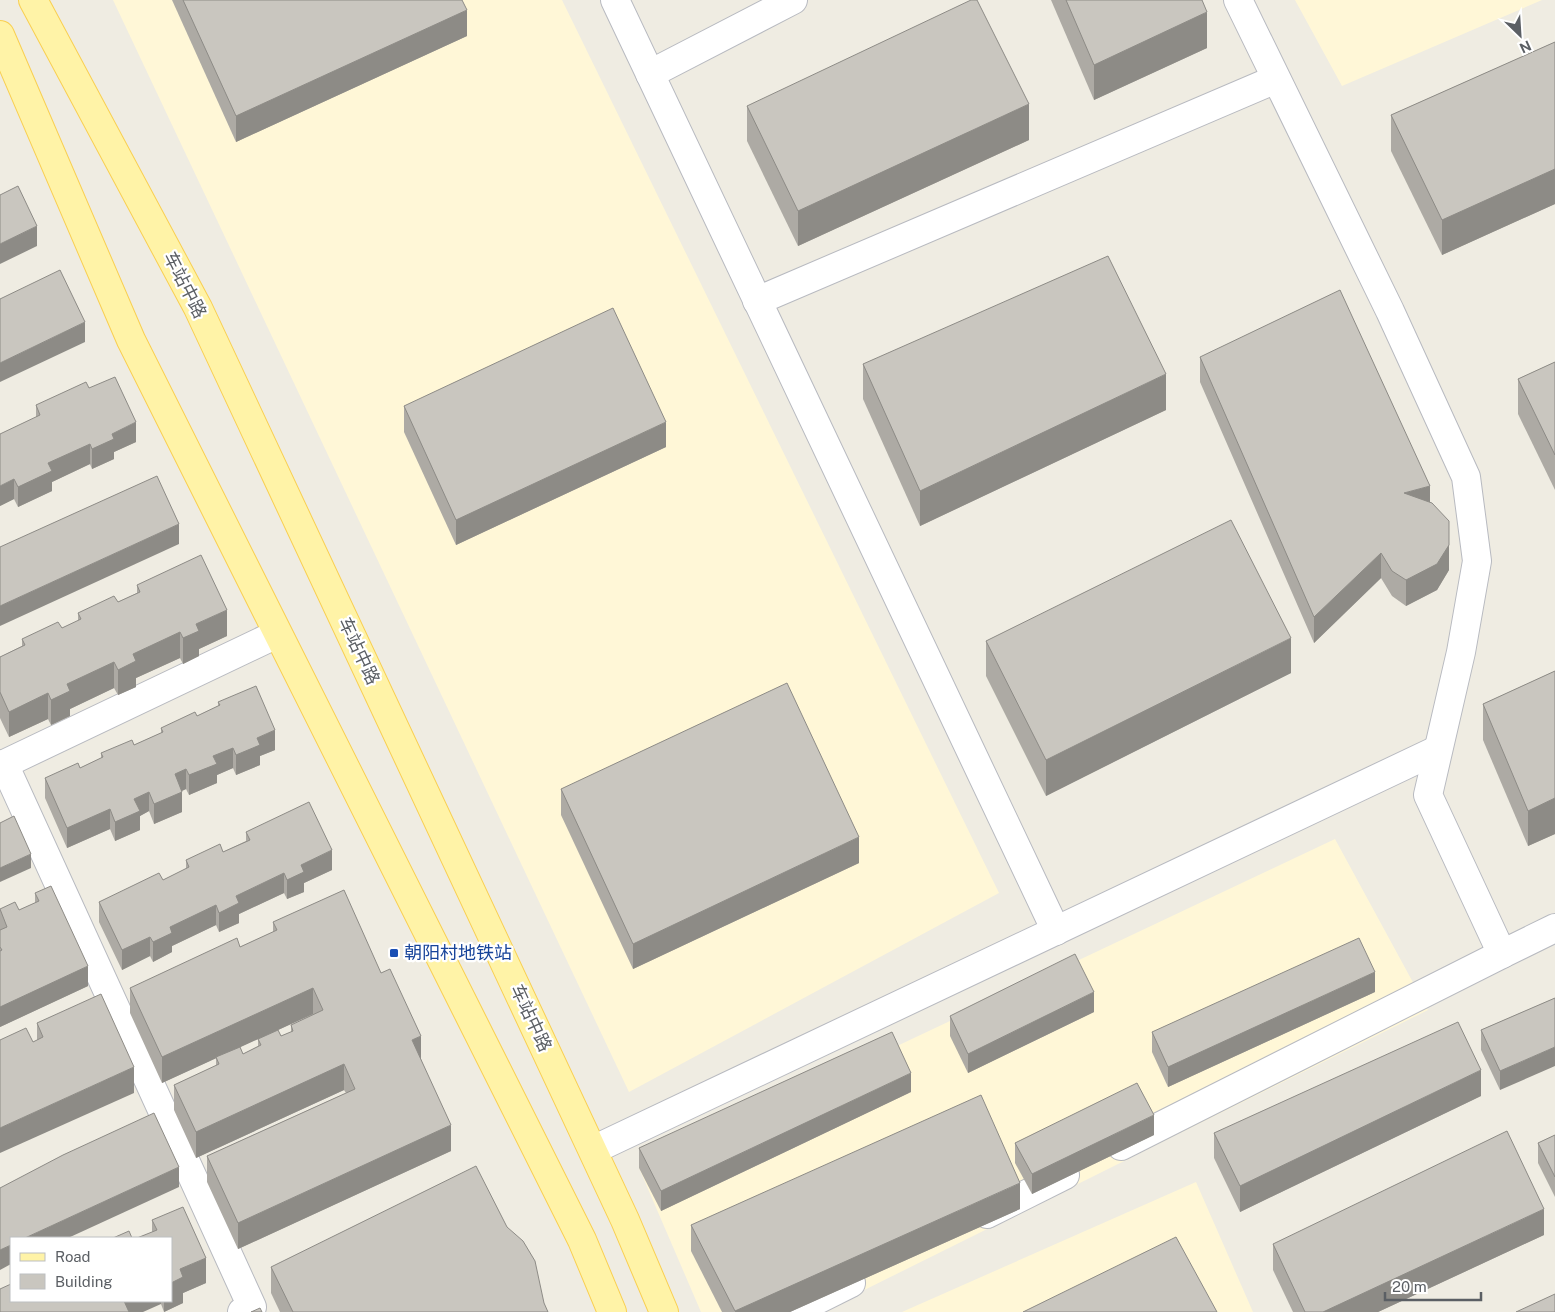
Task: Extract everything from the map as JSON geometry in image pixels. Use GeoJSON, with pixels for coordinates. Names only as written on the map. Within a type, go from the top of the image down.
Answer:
{"type":"FeatureCollection","features":[{"type":"Feature","properties":{"kind":"main road","name":"车站中路"},"geometry":{"type":"LineString","coordinates":[[33,0],[198,308],[626,1220],[664,1312]]}},
{"type":"Feature","properties":{"kind":"main road"},"geometry":{"type":"LineString","coordinates":[[40,0],[48,27]]}},
{"type":"Feature","properties":{"kind":"main road"},"geometry":{"type":"LineString","coordinates":[[2,40],[131,340],[582,1240],[612,1312]]}},
{"type":"Feature","properties":{"kind":"street"},"geometry":{"type":"LineString","coordinates":[[615,0],[1056,931]]}},
{"type":"Feature","properties":{"kind":"street"},"geometry":{"type":"LineString","coordinates":[[650,74],[793,0]]}},
{"type":"Feature","properties":{"kind":"street"},"geometry":{"type":"LineString","coordinates":[[1238,0],[1390,311],[1466,478],[1477,561],[1461,652],[1428,795],[1502,954]]}},
{"type":"Feature","properties":{"kind":"street"},"geometry":{"type":"LineString","coordinates":[[757,300],[1276,79]]}},
{"type":"Feature","properties":{"kind":"street"},"geometry":{"type":"LineString","coordinates":[[249,1310],[2,765],[277,634]]}},
{"type":"Feature","properties":{"kind":"street"},"geometry":{"type":"LineString","coordinates":[[593,1150],[1437,750]]}},
{"type":"Feature","properties":{"kind":"street"},"geometry":{"type":"LineString","coordinates":[[962,1227],[1555,928]]}},
{"type":"Feature","properties":{"kind":"street"},"geometry":{"type":"LineString","coordinates":[[793,1312],[873,1272]]}},
{"type":"Feature","properties":{"kind":"shaded area"},"geometry":{"type":"Polygon","coordinates":[[[113,0],[562,0],[999,893],[629,1092],[113,0]]]}},
{"type":"Feature","properties":{"kind":"shaded area"},"geometry":{"type":"Polygon","coordinates":[[[1295,0],[1542,0],[1342,86],[1295,0]]]}},
{"type":"Feature","properties":{"kind":"shaded area"},"geometry":{"type":"Polygon","coordinates":[[[1335,839],[1428,1010],[820,1312],[701,1312],[639,1168],[1335,839]]]}},
{"type":"Feature","properties":{"kind":"shaded area"},"geometry":{"type":"Polygon","coordinates":[[[1196,1182],[1253,1312],[902,1312],[1196,1182]]]}},
{"type":"Feature","properties":{"kind":"building"},"geometry":{"type":"Polygon","coordinates":[[[183,0],[462,0],[467,10],[236,116],[183,0]]]}},
{"type":"Feature","properties":{"kind":"building"},"geometry":{"type":"Polygon","coordinates":[[[971,0],[977,0],[1029,104],[798,211],[747,106],[971,0]]]}},
{"type":"Feature","properties":{"kind":"building"},"geometry":{"type":"Polygon","coordinates":[[[1066,0],[1202,0],[1207,12],[1094,65],[1066,0]]]}},
{"type":"Feature","properties":{"kind":"building"},"geometry":{"type":"Polygon","coordinates":[[[1555,42],[1555,169],[1442,220],[1391,115],[1555,42]]]}},
{"type":"Feature","properties":{"kind":"building"},"geometry":{"type":"Polygon","coordinates":[[[18,186],[37,226],[0,244],[0,195],[18,186]]]}},
{"type":"Feature","properties":{"kind":"building"},"geometry":{"type":"Polygon","coordinates":[[[1108,256],[1166,374],[920,491],[863,364],[1108,256]]]}},
{"type":"Feature","properties":{"kind":"building"},"geometry":{"type":"Polygon","coordinates":[[[60,270],[85,322],[0,363],[0,299],[60,270]]]}},
{"type":"Feature","properties":{"kind":"building"},"geometry":{"type":"Polygon","coordinates":[[[1340,290],[1430,486],[1404,493],[1432,503],[1449,521],[1449,545],[1437,564],[1406,580],[1392,571],[1381,553],[1314,617],[1200,357],[1340,290]]]}},
{"type":"Feature","properties":{"kind":"building"},"geometry":{"type":"Polygon","coordinates":[[[613,308],[666,422],[456,520],[404,406],[613,308]]]}},
{"type":"Feature","properties":{"kind":"building"},"geometry":{"type":"Polygon","coordinates":[[[1555,362],[1555,455],[1518,379],[1555,362]]]}},
{"type":"Feature","properties":{"kind":"building"},"geometry":{"type":"Polygon","coordinates":[[[115,377],[136,422],[112,434],[114,439],[92,449],[90,444],[48,463],[52,471],[18,487],[14,479],[0,486],[0,434],[40,415],[36,405],[86,382],[89,388],[115,377]]]}},
{"type":"Feature","properties":{"kind":"building"},"geometry":{"type":"Polygon","coordinates":[[[157,476],[179,524],[0,606],[0,547],[157,476]]]}},
{"type":"Feature","properties":{"kind":"building"},"geometry":{"type":"Polygon","coordinates":[[[1231,520],[1291,638],[1046,760],[986,641],[1231,520]]]}},
{"type":"Feature","properties":{"kind":"building"},"geometry":{"type":"Polygon","coordinates":[[[201,555],[227,610],[196,624],[199,631],[183,638],[180,632],[133,654],[136,661],[118,670],[114,662],[67,684],[70,691],[51,700],[48,693],[9,712],[0,692],[0,657],[25,645],[22,639],[58,622],[62,628],[81,619],[78,613],[114,596],[118,602],[140,592],[137,585],[201,555]]]}},
{"type":"Feature","properties":{"kind":"building"},"geometry":{"type":"Polygon","coordinates":[[[1555,671],[1555,798],[1528,811],[1483,704],[1555,671]]]}},
{"type":"Feature","properties":{"kind":"building"},"geometry":{"type":"Polygon","coordinates":[[[787,683],[859,837],[633,944],[561,789],[787,683]]]}},
{"type":"Feature","properties":{"kind":"building"},"geometry":{"type":"Polygon","coordinates":[[[256,686],[275,730],[257,738],[260,745],[236,755],[233,748],[213,756],[217,764],[189,775],[186,769],[175,774],[182,792],[154,804],[149,792],[134,799],[140,811],[115,822],[110,809],[67,828],[45,778],[78,763],[80,768],[103,757],[101,753],[132,740],[134,745],[163,732],[161,728],[195,712],[197,716],[220,705],[218,702],[256,686]]]}},
{"type":"Feature","properties":{"kind":"building"},"geometry":{"type":"Polygon","coordinates":[[[309,802],[332,850],[301,865],[304,872],[287,880],[284,873],[236,896],[239,903],[219,913],[216,905],[170,927],[172,933],[153,942],[150,937],[122,950],[99,902],[159,873],[163,880],[189,867],[186,860],[220,844],[223,852],[250,840],[246,832],[309,802]]]}},
{"type":"Feature","properties":{"kind":"building"},"geometry":{"type":"Polygon","coordinates":[[[14,816],[31,854],[0,868],[0,823],[14,816]]]}},
{"type":"Feature","properties":{"kind":"building"},"geometry":{"type":"Polygon","coordinates":[[[51,886],[88,966],[0,1007],[0,951],[2,950],[0,947],[0,930],[7,927],[0,909],[15,902],[19,910],[39,901],[35,893],[51,886]]]}},
{"type":"Feature","properties":{"kind":"building"},"geometry":{"type":"Polygon","coordinates":[[[344,890],[381,973],[390,969],[421,1036],[412,1040],[451,1125],[238,1223],[207,1156],[355,1089],[344,1064],[196,1132],[174,1085],[219,1064],[216,1057],[240,1047],[243,1054],[261,1045],[258,1039],[278,1030],[281,1036],[293,1031],[291,1025],[323,1010],[313,988],[162,1057],[130,988],[237,938],[240,947],[277,930],[273,922],[344,890]]]}},
{"type":"Feature","properties":{"kind":"building"},"geometry":{"type":"Polygon","coordinates":[[[1359,938],[1375,972],[1168,1067],[1152,1032],[1359,938]]]}},
{"type":"Feature","properties":{"kind":"building"},"geometry":{"type":"Polygon","coordinates":[[[1075,954],[1094,992],[968,1054],[950,1016],[1075,954]]]}},
{"type":"Feature","properties":{"kind":"building"},"geometry":{"type":"Polygon","coordinates":[[[101,994],[134,1067],[0,1128],[0,1040],[26,1028],[33,1042],[43,1037],[37,1023],[101,994]]]}},
{"type":"Feature","properties":{"kind":"building"},"geometry":{"type":"Polygon","coordinates":[[[1555,998],[1555,1047],[1500,1071],[1481,1030],[1555,998]]]}},
{"type":"Feature","properties":{"kind":"building"},"geometry":{"type":"Polygon","coordinates":[[[1458,1022],[1481,1070],[1240,1186],[1214,1133],[1458,1022]]]}},
{"type":"Feature","properties":{"kind":"building"},"geometry":{"type":"Polygon","coordinates":[[[892,1032],[911,1073],[661,1191],[639,1148],[892,1032]]]}},
{"type":"Feature","properties":{"kind":"building"},"geometry":{"type":"Polygon","coordinates":[[[1137,1083],[1154,1115],[1032,1174],[1015,1143],[1137,1083]]]}},
{"type":"Feature","properties":{"kind":"building"},"geometry":{"type":"Polygon","coordinates":[[[981,1095],[1020,1183],[735,1311],[691,1225],[981,1095]]]}},
{"type":"Feature","properties":{"kind":"building"},"geometry":{"type":"Polygon","coordinates":[[[154,1113],[179,1167],[27,1237],[10,1237],[10,1245],[0,1250],[0,1188],[63,1155],[154,1113]]]}},
{"type":"Feature","properties":{"kind":"building"},"geometry":{"type":"Polygon","coordinates":[[[1507,1131],[1544,1209],[1323,1312],[1305,1312],[1273,1244],[1507,1131]]]}},
{"type":"Feature","properties":{"kind":"building"},"geometry":{"type":"Polygon","coordinates":[[[1555,1135],[1555,1177],[1538,1143],[1555,1135]]]}},
{"type":"Feature","properties":{"kind":"building"},"geometry":{"type":"Polygon","coordinates":[[[476,1166],[507,1227],[523,1241],[535,1261],[544,1303],[548,1312],[293,1312],[271,1267],[476,1166]]]}},
{"type":"Feature","properties":{"kind":"building"},"geometry":{"type":"Polygon","coordinates":[[[183,1207],[206,1258],[180,1269],[183,1277],[172,1282],[172,1237],[140,1237],[157,1230],[152,1220],[183,1207]]]}},
{"type":"Feature","properties":{"kind":"building"},"geometry":{"type":"Polygon","coordinates":[[[129,1231],[132,1237],[115,1237],[129,1231]]]}},
{"type":"Feature","properties":{"kind":"building"},"geometry":{"type":"Polygon","coordinates":[[[1176,1237],[1217,1312],[1023,1312],[1176,1237]]]}},
{"type":"Feature","properties":{"kind":"building"},"geometry":{"type":"Polygon","coordinates":[[[10,1284],[10,1302],[124,1302],[129,1312],[0,1312],[0,1289],[10,1284]]]}},
{"type":"Feature","properties":{"kind":"building"},"geometry":{"type":"Polygon","coordinates":[[[1555,1294],[1555,1312],[1516,1312],[1555,1294]]]}},
{"type":"Feature","properties":{"kind":"building"},"geometry":{"type":"Polygon","coordinates":[[[260,1308],[262,1312],[251,1312],[260,1308]]]}},
{"type":"Feature","properties":{"kind":"place","name":"朝阳村地铁站"},"geometry":{"type":"Point","coordinates":[394,953]}}]}
